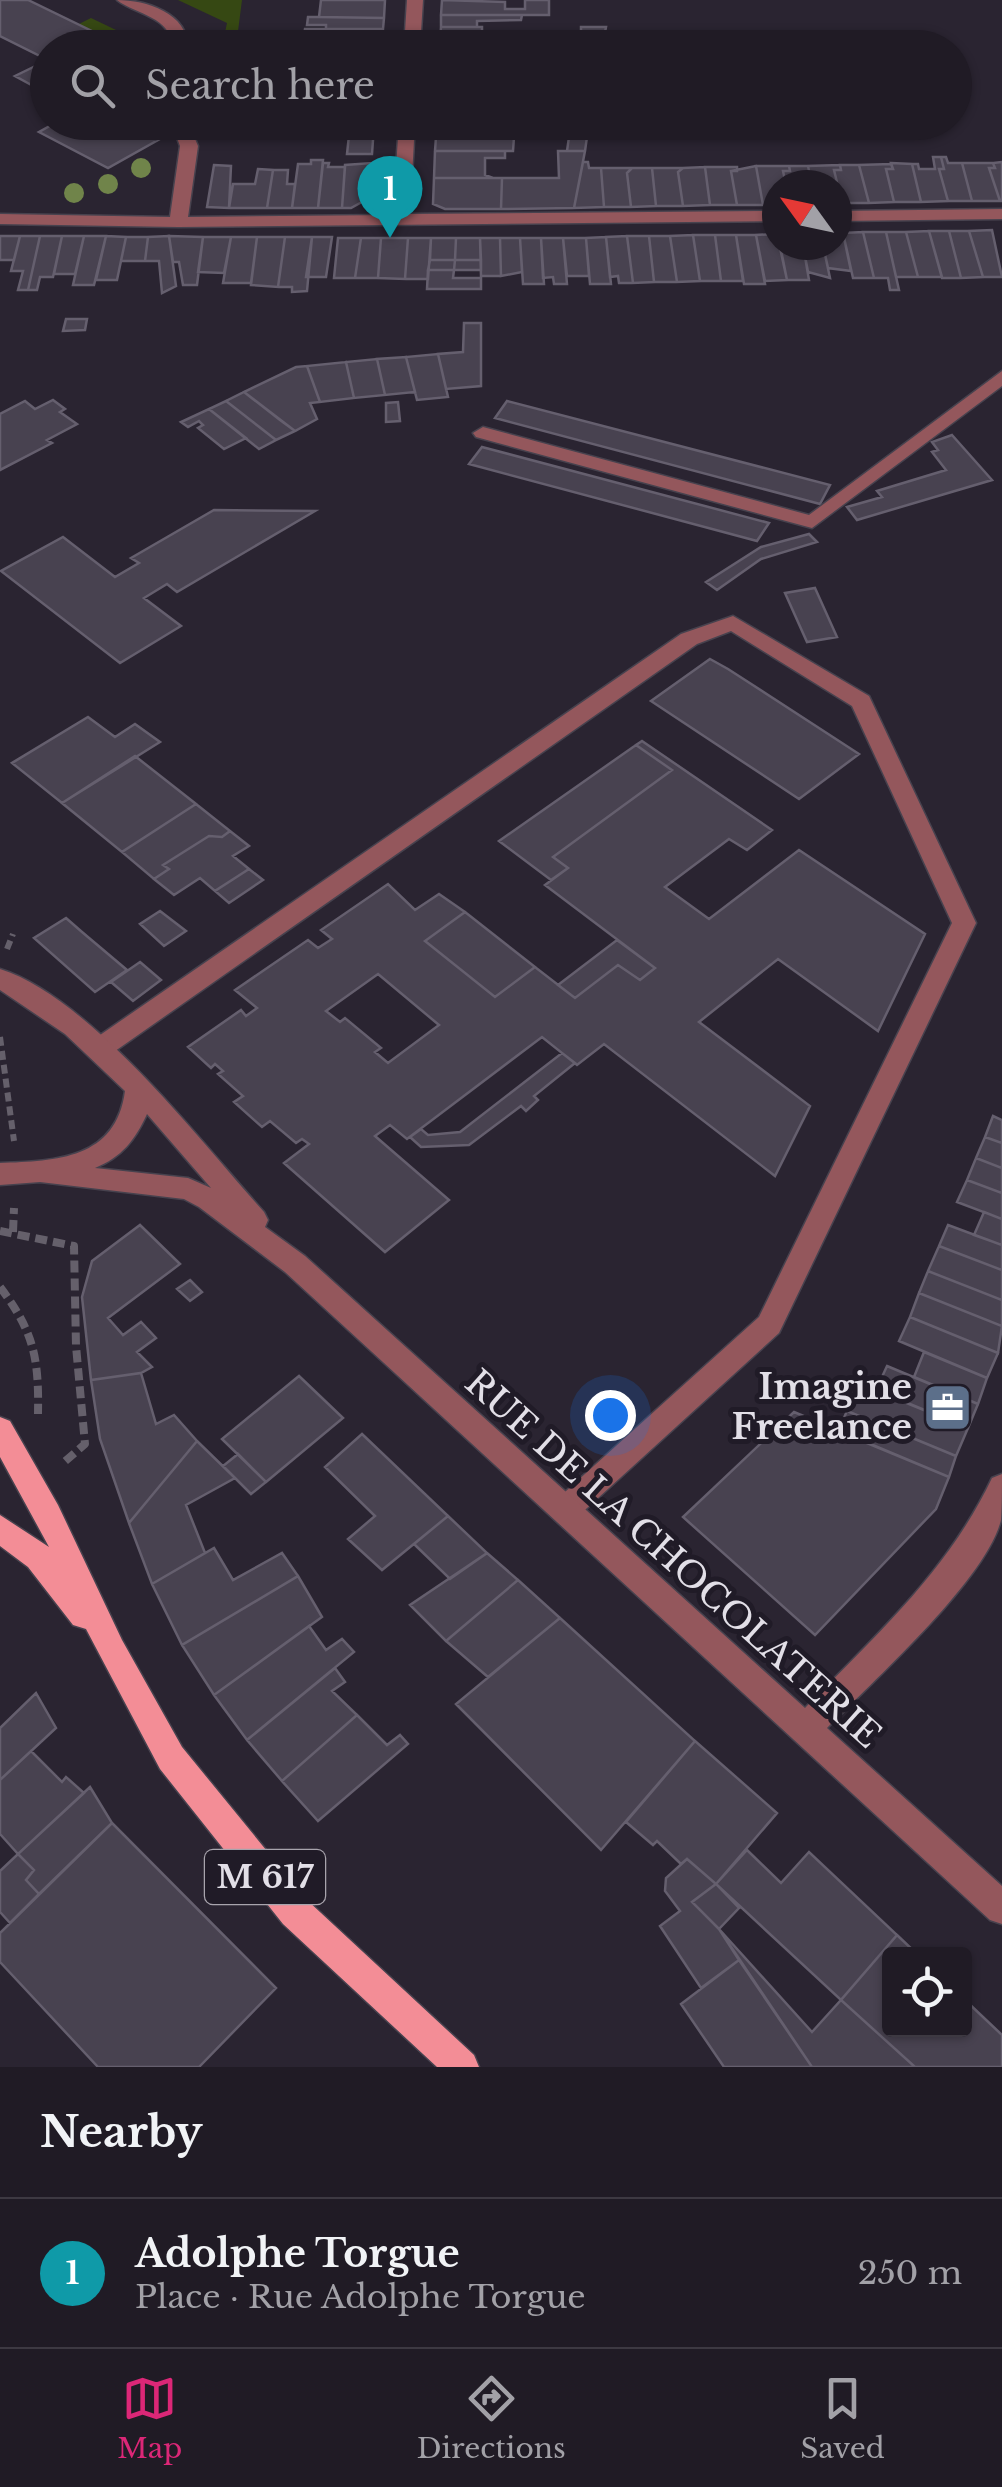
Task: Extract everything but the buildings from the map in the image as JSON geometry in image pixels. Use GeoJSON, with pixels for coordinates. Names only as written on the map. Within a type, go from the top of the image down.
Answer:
{"type":"FeatureCollection","features":[{"type":"Feature","properties":{"kind":"main road","name":"M 617"},"geometry":{"type":"LineString","coordinates":[[0,1430],[111,1650],[171,1758],[254,1865],[320,1936],[462,2067]]}},
{"type":"Feature","properties":{"kind":"main road","name":"M 617"},"geometry":{"type":"LineString","coordinates":[[0,1528],[38,1557],[111,1650]]}},
{"type":"Feature","properties":{"kind":"street"},"geometry":{"type":"LineString","coordinates":[[125,0],[169,21],[178,30]]}},
{"type":"Feature","properties":{"kind":"street"},"geometry":{"type":"LineString","coordinates":[[413,30],[414,0]]}},
{"type":"Feature","properties":{"kind":"street"},"geometry":{"type":"LineString","coordinates":[[178,222],[186,140]]}},
{"type":"Feature","properties":{"kind":"street"},"geometry":{"type":"LineString","coordinates":[[401,220],[406,140]]}},
{"type":"Feature","properties":{"kind":"street"},"geometry":{"type":"LineString","coordinates":[[852,216],[1002,214]]}},
{"type":"Feature","properties":{"kind":"street"},"geometry":{"type":"LineString","coordinates":[[0,218],[178,222],[762,216]]}},
{"type":"Feature","properties":{"kind":"street"},"geometry":{"type":"LineString","coordinates":[[483,433],[812,522],[1002,377]]}},
{"type":"Feature","properties":{"kind":"street"},"geometry":{"type":"LineString","coordinates":[[99,1049],[689,639],[733,623],[861,701],[964,923],[769,1325],[565,1510]]}},
{"type":"Feature","properties":{"kind":"street","name":"RUE DE LA CHOCOLATERIE"},"geometry":{"type":"LineString","coordinates":[[0,978],[40,1000],[138,1086],[295,1264]]}},
{"type":"Feature","properties":{"kind":"street","name":"RUE DE LA CHOCOLATERIE"},"geometry":{"type":"LineString","coordinates":[[49,1174],[98,1156],[126,1132],[137,1110],[138,1086]]}},
{"type":"Feature","properties":{"kind":"street","name":"RUE DE LA CHOCOLATERIE"},"geometry":{"type":"LineString","coordinates":[[0,1174],[49,1174],[188,1190],[208,1199],[295,1264],[1002,1908]]}},
{"type":"Feature","properties":{"kind":"street"},"geometry":{"type":"LineString","coordinates":[[804,1730],[962,1563],[1002,1487]]}},
{"type":"Feature","properties":{"kind":"path"},"geometry":{"type":"LineString","coordinates":[[0,1232],[74,1246],[76,1346],[84,1444],[27,1478]]}},
{"type":"Feature","properties":{"kind":"path"},"geometry":{"type":"LineString","coordinates":[[0,1287],[24,1319],[39,1362],[35,1404],[45,1441],[27,1478]]}},
{"type":"Feature","properties":{"kind":"green space"},"geometry":{"type":"Polygon","coordinates":[[[178,0],[242,0],[238,30],[226,30],[227,23],[178,0]]]}},
{"type":"Feature","properties":{"kind":"green space"},"geometry":{"type":"Polygon","coordinates":[[[91,18],[116,30],[76,30],[77,25],[91,18]]]}},
{"type":"Feature","properties":{"kind":"place","name":"Adolphe Torgue"},"geometry":{"type":"Point","coordinates":[390,238]}},
{"type":"Feature","properties":{"kind":"place","name":"Imagine Freelance"},"geometry":{"type":"Point","coordinates":[947,1407]}}]}
